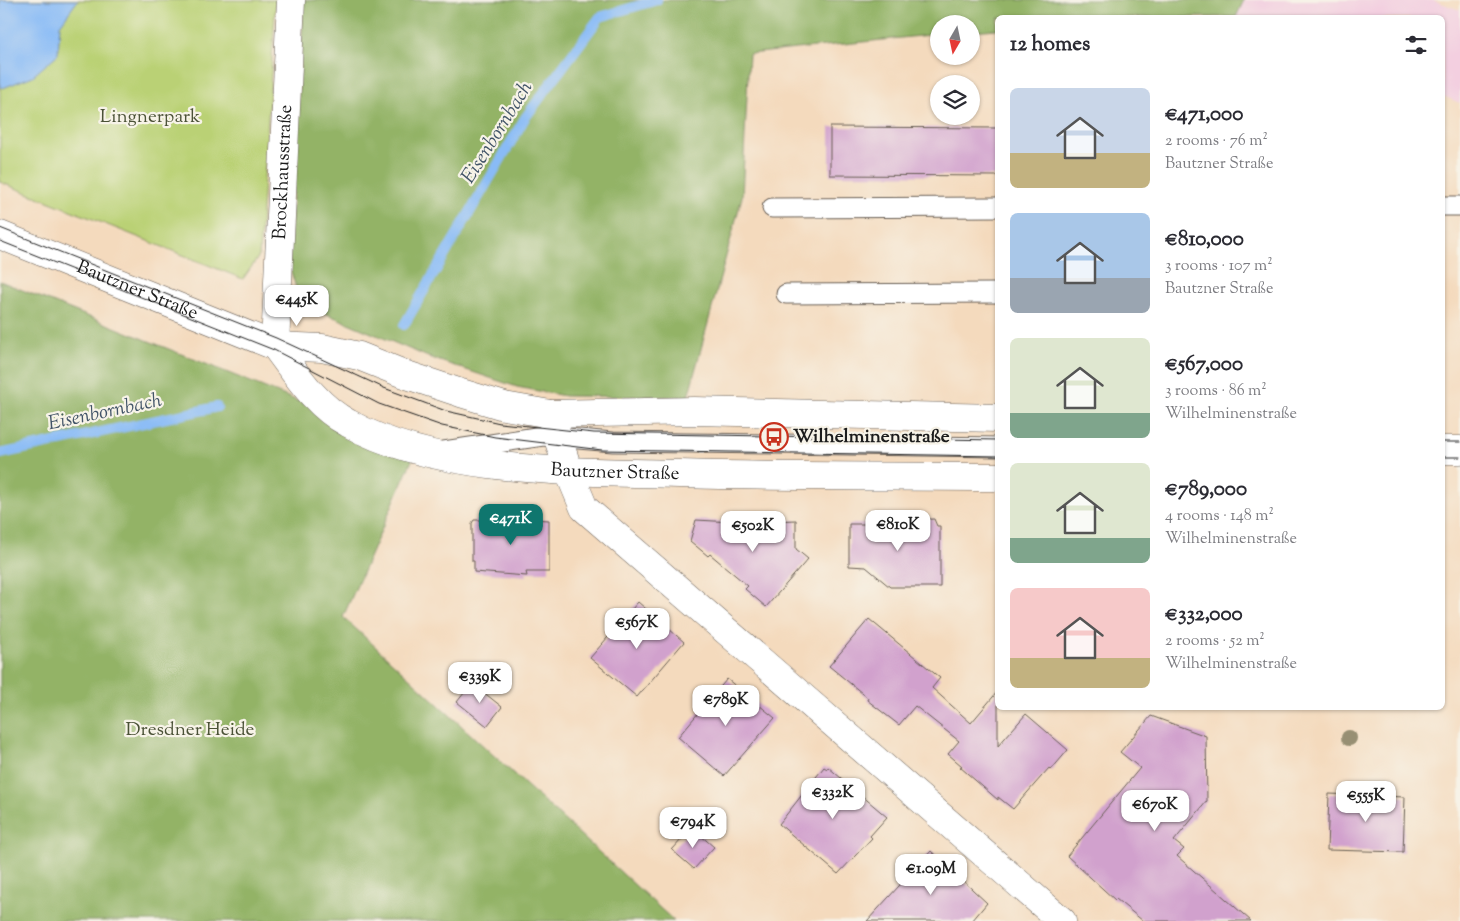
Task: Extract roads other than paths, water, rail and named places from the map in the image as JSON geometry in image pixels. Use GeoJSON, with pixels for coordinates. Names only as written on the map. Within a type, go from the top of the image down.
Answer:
{"type":"FeatureCollection","features":[{"type":"Feature","properties":{"kind":"main road","name":"Brockhausstraße"},"geometry":{"type":"LineString","coordinates":[[275,346],[290,0]]}},
{"type":"Feature","properties":{"kind":"main road","name":"Bautzner Straße"},"geometry":{"type":"LineString","coordinates":[[0,235],[275,346],[322,348],[359,356],[404,374],[504,406],[554,426],[694,411],[995,418]]}},
{"type":"Feature","properties":{"kind":"main road","name":"Bautzner Straße"},"geometry":{"type":"LineString","coordinates":[[275,346],[320,404],[347,423],[384,440],[428,454],[569,472],[995,477]]}},
{"type":"Feature","properties":{"kind":"main road"},"geometry":{"type":"LineString","coordinates":[[554,426],[569,472],[584,508],[1062,921]]}},
{"type":"Feature","properties":{"kind":"main road"},"geometry":{"type":"LineString","coordinates":[[1445,450],[1460,450]]}},
{"type":"Feature","properties":{"kind":"lane"},"geometry":{"type":"LineString","coordinates":[[1445,206],[1460,206]]}},
{"type":"Feature","properties":{"kind":"lane"},"geometry":{"type":"LineString","coordinates":[[772,208],[995,207]]}},
{"type":"Feature","properties":{"kind":"lane"},"geometry":{"type":"LineString","coordinates":[[786,294],[995,293]]}},
{"type":"Feature","properties":{"kind":"lane"},"geometry":{"type":"LineString","coordinates":[[428,454],[544,436],[554,426],[613,442],[995,447]]}},
{"type":"Feature","properties":{"kind":"water"},"geometry":{"type":"Polygon","coordinates":[[[0,0],[78,0],[60,25],[58,54],[33,76],[3,88],[0,87],[0,0]]]}},
{"type":"Feature","properties":{"kind":"waterway","name":"Eisenbornbach"},"geometry":{"type":"LineString","coordinates":[[404,325],[525,118],[600,17],[657,0]]}},
{"type":"Feature","properties":{"kind":"waterway","name":"Eisenbornbach"},"geometry":{"type":"LineString","coordinates":[[0,454],[217,407]]}},
{"type":"Feature","properties":{"kind":"tram line"},"geometry":{"type":"LineString","coordinates":[[0,228],[276,338],[384,388],[446,411],[500,423],[594,433],[995,440]]}},
{"type":"Feature","properties":{"kind":"tram line"},"geometry":{"type":"LineString","coordinates":[[0,241],[274,350],[379,404],[442,426],[495,437],[602,450],[995,456]]}},
{"type":"Feature","properties":{"kind":"tram line"},"geometry":{"type":"LineString","coordinates":[[1445,442],[1460,442]]}},
{"type":"Feature","properties":{"kind":"tram line"},"geometry":{"type":"LineString","coordinates":[[1445,457],[1460,457]]}},
{"type":"Feature","properties":{"kind":"place","name":"Wilhelminenstraße"},"geometry":{"type":"Point","coordinates":[774,437]}},
{"type":"Feature","properties":{"kind":"park label","name":"Lingnerpark"},"geometry":{"type":"Point","coordinates":[150,117]}},
{"type":"Feature","properties":{"kind":"park label","name":"Dresdner Heide"},"geometry":{"type":"Point","coordinates":[190,730]}}]}
